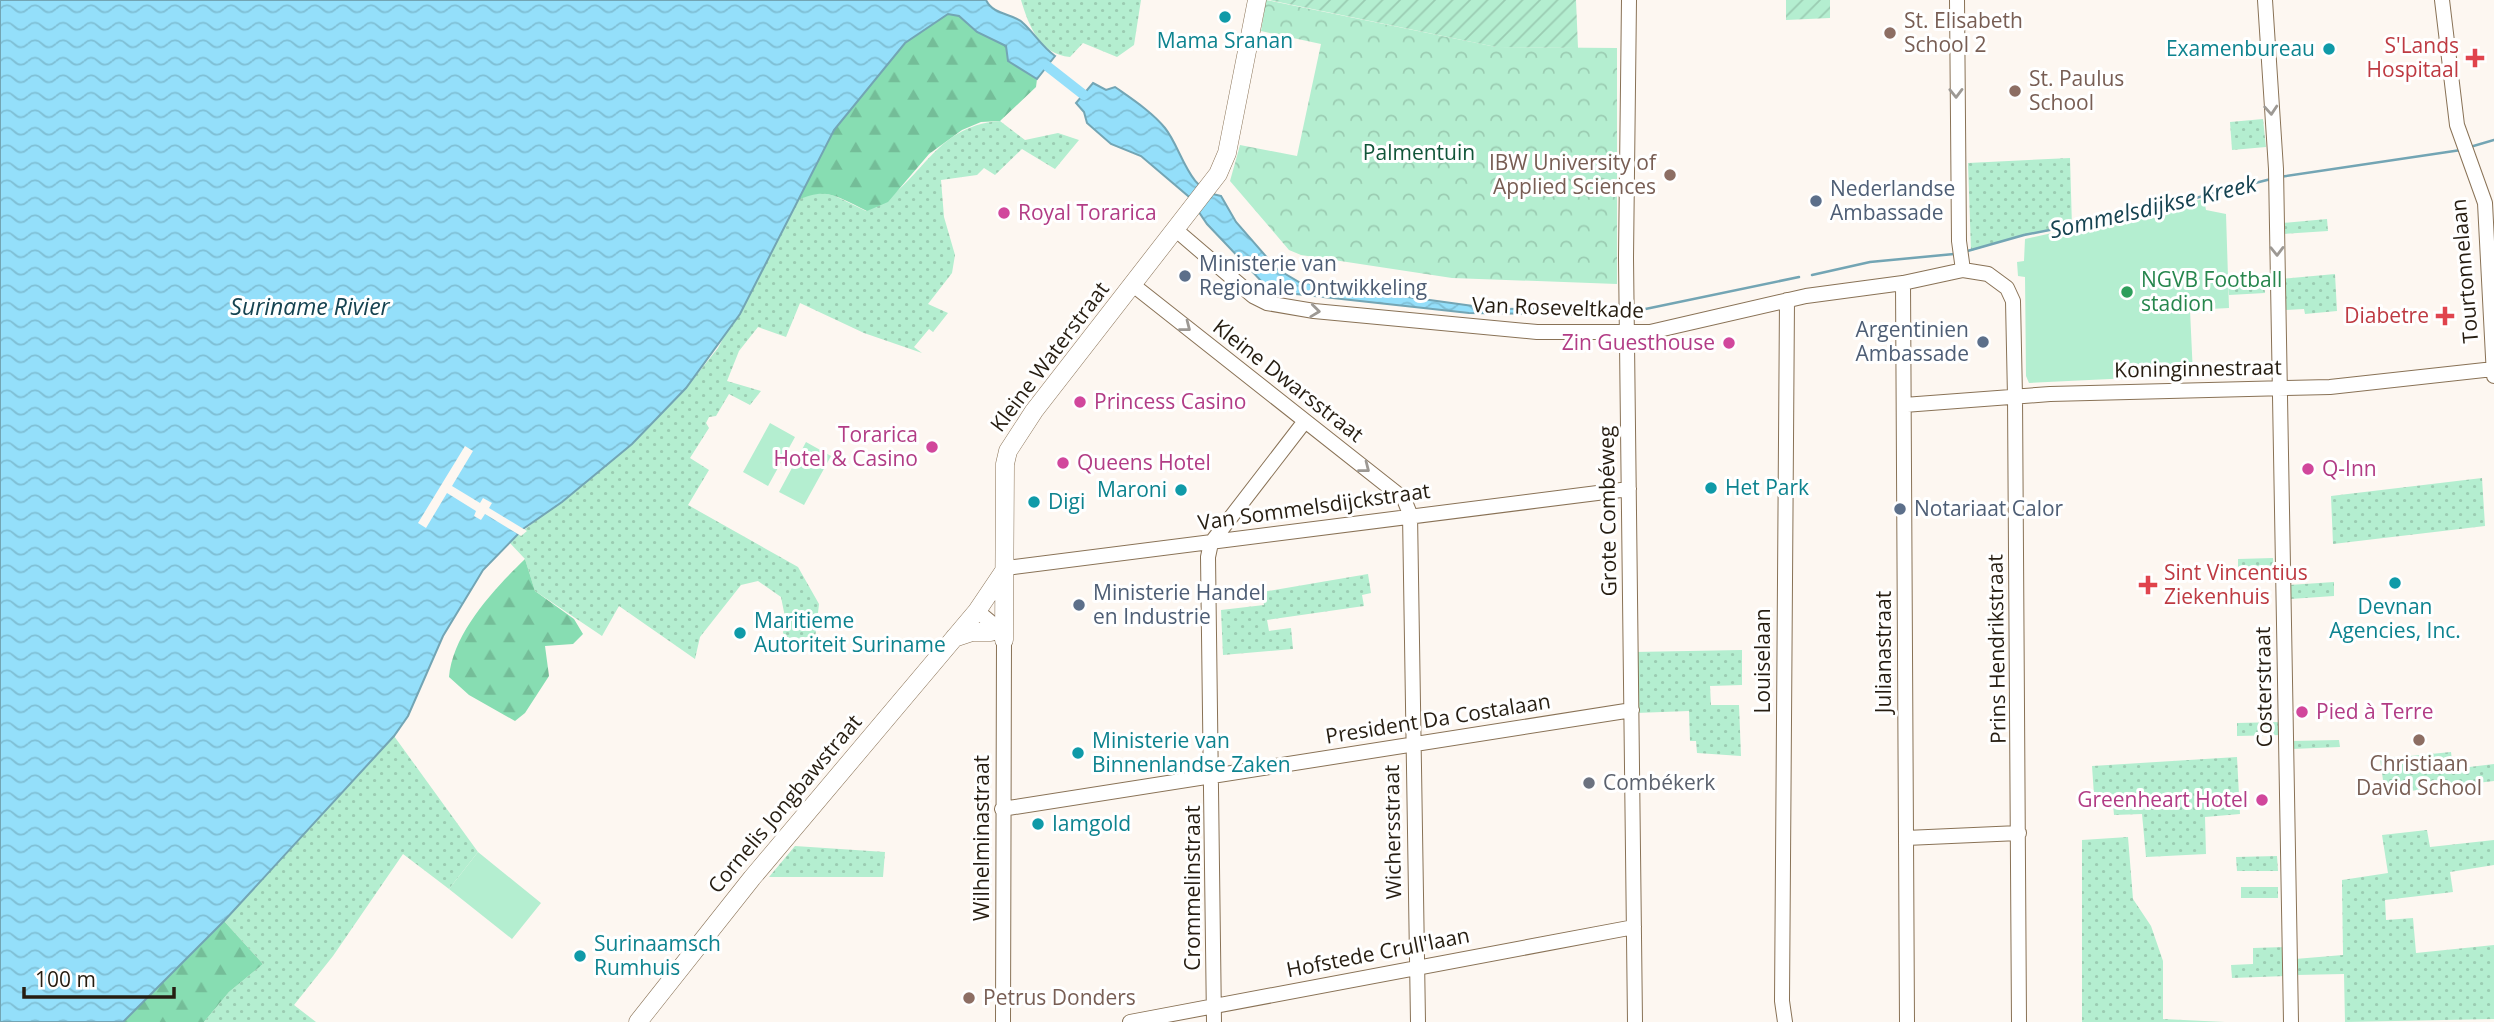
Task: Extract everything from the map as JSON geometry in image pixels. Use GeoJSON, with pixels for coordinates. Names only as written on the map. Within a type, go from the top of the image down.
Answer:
{"type":"FeatureCollection","features":[{"type":"Feature","properties":{"kind":"main road","name":"Kleine Waterstraat"},"geometry":{"type":"LineString","coordinates":[[999,642],[1006,568],[1008,451],[1034,411],[1213,182],[1227,153],[1256,0]]}},
{"type":"Feature","properties":{"kind":"main road"},"geometry":{"type":"LineString","coordinates":[[974,615],[1006,568]]}},
{"type":"Feature","properties":{"kind":"main road","name":"Cornelis Jongbawstraat"},"geometry":{"type":"LineString","coordinates":[[638,1022],[752,878],[974,615]]}},
{"type":"Feature","properties":{"kind":"main road"},"geometry":{"type":"LineString","coordinates":[[953,639],[972,632],[999,642]]}},
{"type":"Feature","properties":{"kind":"street","name":"Grote Combéweg"},"geometry":{"type":"LineString","coordinates":[[1629,0],[1627,328],[1635,1022]]}},
{"type":"Feature","properties":{"kind":"street"},"geometry":{"type":"LineString","coordinates":[[1957,0],[1959,241],[1962,267]]}},
{"type":"Feature","properties":{"kind":"street","name":"Costerstraat"},"geometry":{"type":"LineString","coordinates":[[2265,0],[2276,176],[2291,1022]]}},
{"type":"Feature","properties":{"kind":"street","name":"Tourtonnelaan"},"geometry":{"type":"LineString","coordinates":[[2442,0],[2451,93],[2461,136],[2485,203],[2494,376]]}},
{"type":"Feature","properties":{"kind":"street","name":"Van Roseveltkade"},"geometry":{"type":"LineString","coordinates":[[1176,230],[1253,296],[1267,303],[1461,326],[1537,332],[1627,328],[1650,332],[1787,300],[1903,282],[1962,267],[1988,274],[1999,281]]}},
{"type":"Feature","properties":{"kind":"street","name":"Prins Hendrikstraat"},"geometry":{"type":"LineString","coordinates":[[1999,281],[2013,301],[2019,1022]]}},
{"type":"Feature","properties":{"kind":"street","name":"Julianastraat"},"geometry":{"type":"LineString","coordinates":[[1903,282],[1908,1022]]}},
{"type":"Feature","properties":{"kind":"street","name":"Kleine Dwarsstraat"},"geometry":{"type":"LineString","coordinates":[[1133,285],[1404,499],[1410,514]]}},
{"type":"Feature","properties":{"kind":"street","name":"Louiselaan"},"geometry":{"type":"LineString","coordinates":[[1785,1022],[1782,987],[1787,300]]}},
{"type":"Feature","properties":{"kind":"street","name":"Koninginnestraat"},"geometry":{"type":"LineString","coordinates":[[1904,405],[2015,397],[2330,387],[2494,369]]}},
{"type":"Feature","properties":{"kind":"street"},"geometry":{"type":"LineString","coordinates":[[1211,543],[1305,421]]}},
{"type":"Feature","properties":{"kind":"street","name":"Van Sommelsdijckstraat"},"geometry":{"type":"LineString","coordinates":[[1006,568],[1211,543],[1410,514],[1629,489]]}},
{"type":"Feature","properties":{"kind":"street","name":"Wichersstraat"},"geometry":{"type":"LineString","coordinates":[[1410,514],[1419,1022]]}},
{"type":"Feature","properties":{"kind":"street","name":"Crommelinstraat"},"geometry":{"type":"LineString","coordinates":[[1211,543],[1208,557],[1213,777],[1214,1015]]}},
{"type":"Feature","properties":{"kind":"street"},"geometry":{"type":"LineString","coordinates":[[974,615],[995,626],[999,642]]}},
{"type":"Feature","properties":{"kind":"street","name":"Wilhelminastraat"},"geometry":{"type":"LineString","coordinates":[[999,642],[1003,1022]]}},
{"type":"Feature","properties":{"kind":"street","name":"President Da Costalaan"},"geometry":{"type":"LineString","coordinates":[[1002,809],[1632,710]]}},
{"type":"Feature","properties":{"kind":"street"},"geometry":{"type":"LineString","coordinates":[[1906,838],[2019,833]]}},
{"type":"Feature","properties":{"kind":"street","name":"Hofstede Crull'laan"},"geometry":{"type":"LineString","coordinates":[[1130,1022],[1214,1015],[1417,965],[1634,927]]}},
{"type":"Feature","properties":{"kind":"green space"},"geometry":{"type":"Polygon","coordinates":[[[1021,0],[1141,0],[1134,45],[1117,57],[1083,43],[1070,57],[1060,55],[1051,51],[1037,38],[1021,0]]]}},
{"type":"Feature","properties":{"kind":"green space","name":"Palmentuin"},"geometry":{"type":"Polygon","coordinates":[[[1266,0],[1496,47],[1617,48],[1617,284],[1452,278],[1301,255],[1289,250],[1230,181],[1240,145],[1297,156],[1321,44],[1261,31],[1266,0]]]}},
{"type":"Feature","properties":{"kind":"green space"},"geometry":{"type":"Polygon","coordinates":[[[1269,0],[1576,0],[1578,48],[1496,47],[1269,0]]]}},
{"type":"Feature","properties":{"kind":"green space"},"geometry":{"type":"Polygon","coordinates":[[[1786,0],[1830,0],[1830,18],[1786,20],[1786,0]]]}},
{"type":"Feature","properties":{"kind":"green space"},"geometry":{"type":"Polygon","coordinates":[[[948,14],[959,16],[1007,46],[1022,70],[1037,79],[1036,87],[1000,121],[981,122],[962,130],[929,154],[888,202],[867,211],[832,195],[816,194],[796,201],[834,130],[905,42],[948,14]]]}},
{"type":"Feature","properties":{"kind":"green space"},"geometry":{"type":"Polygon","coordinates":[[[2263,119],[2266,147],[2232,150],[2230,122],[2263,119]]]}},
{"type":"Feature","properties":{"kind":"green space"},"geometry":{"type":"Polygon","coordinates":[[[1000,121],[1025,140],[1058,133],[1079,140],[1055,169],[1022,149],[995,175],[984,168],[977,175],[941,180],[944,217],[955,255],[952,273],[928,304],[948,313],[933,332],[929,329],[914,347],[922,353],[864,333],[800,303],[786,337],[758,327],[739,351],[727,381],[761,391],[750,405],[729,394],[716,416],[709,417],[706,423],[709,428],[690,458],[709,470],[688,505],[798,567],[819,604],[815,639],[793,643],[783,633],[785,617],[781,597],[758,581],[741,585],[700,637],[695,659],[619,606],[602,636],[535,591],[525,559],[509,542],[632,444],[686,388],[718,348],[796,201],[816,191],[835,196],[866,211],[901,188],[957,134],[976,125],[1000,121]]]}},
{"type":"Feature","properties":{"kind":"green space"},"geometry":{"type":"Polygon","coordinates":[[[2070,158],[2072,227],[2024,235],[1971,251],[1968,163],[2070,158]]]}},
{"type":"Feature","properties":{"kind":"green space","name":"NGVB Football stadion"},"geometry":{"type":"Polygon","coordinates":[[[2204,199],[2206,210],[2226,214],[2229,308],[2190,310],[2193,375],[2029,383],[2026,376],[2025,277],[2018,276],[2017,262],[2024,261],[2025,239],[2204,199]]]}},
{"type":"Feature","properties":{"kind":"green space"},"geometry":{"type":"Polygon","coordinates":[[[2327,219],[2328,231],[2283,234],[2282,223],[2327,219]]]}},
{"type":"Feature","properties":{"kind":"green space"},"geometry":{"type":"Polygon","coordinates":[[[2335,274],[2337,311],[2305,314],[2304,309],[2284,310],[2281,279],[2335,274]]]}},
{"type":"Feature","properties":{"kind":"green space"},"geometry":{"type":"Polygon","coordinates":[[[2264,282],[2265,293],[2229,295],[2228,285],[2264,282]]]}},
{"type":"Feature","properties":{"kind":"green space"},"geometry":{"type":"Polygon","coordinates":[[[770,423],[795,437],[768,486],[743,472],[770,423]]]}},
{"type":"Feature","properties":{"kind":"green space"},"geometry":{"type":"Polygon","coordinates":[[[806,442],[831,456],[804,505],[779,492],[806,442]]]}},
{"type":"Feature","properties":{"kind":"green space"},"geometry":{"type":"Polygon","coordinates":[[[2482,478],[2485,526],[2333,544],[2331,496],[2482,478]]]}},
{"type":"Feature","properties":{"kind":"green space"},"geometry":{"type":"Polygon","coordinates":[[[2273,558],[2274,572],[2238,572],[2238,559],[2273,558]]]}},
{"type":"Feature","properties":{"kind":"green space"},"geometry":{"type":"Polygon","coordinates":[[[525,559],[535,591],[574,619],[583,634],[573,644],[545,646],[549,676],[525,713],[515,721],[469,695],[449,677],[458,644],[477,612],[525,559]]]}},
{"type":"Feature","properties":{"kind":"green space"},"geometry":{"type":"Polygon","coordinates":[[[1368,574],[1371,593],[1362,595],[1364,606],[1267,620],[1269,631],[1291,628],[1293,649],[1223,655],[1221,610],[1264,605],[1262,592],[1368,574]]]}},
{"type":"Feature","properties":{"kind":"green space"},"geometry":{"type":"Polygon","coordinates":[[[2334,582],[2334,596],[2290,599],[2289,585],[2334,582]]]}},
{"type":"Feature","properties":{"kind":"green space"},"geometry":{"type":"Polygon","coordinates":[[[1742,650],[1742,685],[1710,686],[1711,705],[1739,705],[1741,756],[1697,753],[1696,741],[1690,741],[1689,711],[1636,713],[1634,652],[1742,650]]]}},
{"type":"Feature","properties":{"kind":"green space"},"geometry":{"type":"Polygon","coordinates":[[[2280,722],[2281,735],[2237,736],[2237,723],[2280,722]]]}},
{"type":"Feature","properties":{"kind":"green space"},"geometry":{"type":"Polygon","coordinates":[[[394,736],[478,852],[449,889],[403,854],[333,956],[294,1005],[316,1022],[204,1022],[229,992],[263,964],[224,921],[394,736]]]}},
{"type":"Feature","properties":{"kind":"green space"},"geometry":{"type":"Polygon","coordinates":[[[2339,740],[2340,747],[2291,749],[2291,741],[2339,740]]]}},
{"type":"Feature","properties":{"kind":"green space"},"geometry":{"type":"Polygon","coordinates":[[[2451,752],[2453,769],[2494,764],[2494,781],[2385,794],[2380,759],[2451,752]]]}},
{"type":"Feature","properties":{"kind":"green space"},"geometry":{"type":"Polygon","coordinates":[[[2237,757],[2240,814],[2205,817],[2206,854],[2146,857],[2142,814],[2114,815],[2112,794],[2094,795],[2092,766],[2237,757]]]}},
{"type":"Feature","properties":{"kind":"green space"},"geometry":{"type":"Polygon","coordinates":[[[2427,830],[2430,847],[2494,840],[2494,865],[2450,872],[2453,892],[2385,900],[2386,920],[2413,918],[2416,953],[2494,945],[2494,1019],[2345,1022],[2344,974],[2296,975],[2295,959],[2343,955],[2342,880],[2388,873],[2382,835],[2427,830]]]}},
{"type":"Feature","properties":{"kind":"green space"},"geometry":{"type":"Polygon","coordinates":[[[2128,837],[2133,899],[2151,926],[2163,961],[2163,1019],[2225,1022],[2082,1022],[2082,840],[2128,837]]]}},
{"type":"Feature","properties":{"kind":"green space"},"geometry":{"type":"Polygon","coordinates":[[[795,846],[885,852],[883,877],[769,877],[795,846]]]}},
{"type":"Feature","properties":{"kind":"green space"},"geometry":{"type":"Polygon","coordinates":[[[478,852],[541,903],[512,939],[449,889],[478,852]]]}},
{"type":"Feature","properties":{"kind":"green space"},"geometry":{"type":"Polygon","coordinates":[[[2277,856],[2278,871],[2237,871],[2236,857],[2277,856]]]}},
{"type":"Feature","properties":{"kind":"green space"},"geometry":{"type":"Polygon","coordinates":[[[2241,887],[2278,887],[2278,898],[2241,898],[2241,887]]]}},
{"type":"Feature","properties":{"kind":"green space"},"geometry":{"type":"Polygon","coordinates":[[[224,921],[263,964],[229,992],[204,1022],[123,1022],[224,921]]]}},
{"type":"Feature","properties":{"kind":"green space"},"geometry":{"type":"Polygon","coordinates":[[[2285,947],[2286,976],[2232,978],[2231,965],[2253,964],[2253,948],[2285,947]]]}},
{"type":"Feature","properties":{"kind":"water","name":"Suriname Rivier"},"geometry":{"type":"Polygon","coordinates":[[[0,0],[986,0],[994,9],[1023,23],[1055,56],[1037,79],[1008,61],[1006,46],[977,32],[959,16],[948,14],[905,43],[834,130],[740,314],[686,388],[632,444],[562,502],[523,529],[483,570],[443,636],[408,716],[394,736],[224,921],[123,1022],[0,1022],[0,0]]]}},
{"type":"Feature","properties":{"kind":"water"},"geometry":{"type":"Polygon","coordinates":[[[1093,83],[1106,90],[1115,87],[1154,117],[1171,137],[1193,178],[1210,193],[1221,196],[1236,222],[1277,269],[1299,282],[1495,309],[1611,308],[1618,309],[1618,315],[1469,313],[1287,293],[1263,283],[1207,224],[1188,196],[1141,156],[1111,144],[1087,123],[1084,112],[1076,103],[1093,83]]]}},
{"type":"Feature","properties":{"kind":"pier"},"geometry":{"type":"Polygon","coordinates":[[[465,446],[473,451],[452,486],[480,503],[483,498],[492,503],[489,508],[527,531],[521,536],[485,514],[481,520],[474,516],[476,511],[447,493],[426,528],[418,523],[465,446]]]}},
{"type":"Feature","properties":{"kind":"waterway"},"geometry":{"type":"LineString","coordinates":[[1047,66],[1084,95]]}},
{"type":"Feature","properties":{"kind":"waterway","name":"Sommelsdijkse Kreek"},"geometry":{"type":"LineString","coordinates":[[2470,147],[2494,140]]}},
{"type":"Feature","properties":{"kind":"waterway","name":"Sommelsdijkse Kreek"},"geometry":{"type":"LineString","coordinates":[[2280,177],[2461,150]]}},
{"type":"Feature","properties":{"kind":"waterway","name":"Sommelsdijkse Kreek"},"geometry":{"type":"LineString","coordinates":[[1964,252],[2024,235],[2140,212],[2271,179]]}},
{"type":"Feature","properties":{"kind":"waterway","name":"Sommelsdijkse Kreek"},"geometry":{"type":"LineString","coordinates":[[1812,275],[1870,262],[1954,254]]}},
{"type":"Feature","properties":{"kind":"waterway"},"geometry":{"type":"LineString","coordinates":[[1631,312],[1799,277]]}},
{"type":"Feature","properties":{"kind":"place","name":"Mama Sranan"},"geometry":{"type":"Point","coordinates":[1225,17]}},
{"type":"Feature","properties":{"kind":"place","name":"St. Elisabeth School 2"},"geometry":{"type":"Point","coordinates":[1890,33]}},
{"type":"Feature","properties":{"kind":"place","name":"Examenbureau"},"geometry":{"type":"Point","coordinates":[2329,49]}},
{"type":"Feature","properties":{"kind":"place","name":"S'Lands Hospitaal"},"geometry":{"type":"Point","coordinates":[2475,58]}},
{"type":"Feature","properties":{"kind":"place","name":"St. Paulus School"},"geometry":{"type":"Point","coordinates":[2015,91]}},
{"type":"Feature","properties":{"kind":"place","name":"IBW University of Applied Sciences"},"geometry":{"type":"Point","coordinates":[1670,175]}},
{"type":"Feature","properties":{"kind":"place","name":"Nederlandse Ambassade"},"geometry":{"type":"Point","coordinates":[1816,201]}},
{"type":"Feature","properties":{"kind":"place","name":"Royal Torarica"},"geometry":{"type":"Point","coordinates":[1004,213]}},
{"type":"Feature","properties":{"kind":"place","name":"Ministerie van Regionale Ontwikkeling"},"geometry":{"type":"Point","coordinates":[1185,276]}},
{"type":"Feature","properties":{"kind":"place","name":"NGVB Football stadion"},"geometry":{"type":"Point","coordinates":[2127,292]}},
{"type":"Feature","properties":{"kind":"place","name":"Diabetre"},"geometry":{"type":"Point","coordinates":[2445,316]}},
{"type":"Feature","properties":{"kind":"place","name":"Argentinien Ambassade"},"geometry":{"type":"Point","coordinates":[1983,342]}},
{"type":"Feature","properties":{"kind":"place","name":"Zin Guesthouse"},"geometry":{"type":"Point","coordinates":[1729,343]}},
{"type":"Feature","properties":{"kind":"place","name":"Princess Casino"},"geometry":{"type":"Point","coordinates":[1080,402]}},
{"type":"Feature","properties":{"kind":"place","name":"Torarica Hotel & Casino"},"geometry":{"type":"Point","coordinates":[932,447]}},
{"type":"Feature","properties":{"kind":"place","name":"Queens Hotel"},"geometry":{"type":"Point","coordinates":[1063,463]}},
{"type":"Feature","properties":{"kind":"place","name":"Q-Inn"},"geometry":{"type":"Point","coordinates":[2308,469]}},
{"type":"Feature","properties":{"kind":"place","name":"Het Park"},"geometry":{"type":"Point","coordinates":[1711,488]}},
{"type":"Feature","properties":{"kind":"place","name":"Maroni"},"geometry":{"type":"Point","coordinates":[1181,490]}},
{"type":"Feature","properties":{"kind":"place","name":"Digi"},"geometry":{"type":"Point","coordinates":[1034,502]}},
{"type":"Feature","properties":{"kind":"place","name":"Notariaat Calor"},"geometry":{"type":"Point","coordinates":[1900,509]}},
{"type":"Feature","properties":{"kind":"place","name":"Devnan Agencies, Inc."},"geometry":{"type":"Point","coordinates":[2395,583]}},
{"type":"Feature","properties":{"kind":"place","name":"Sint Vincentius Ziekenhuis"},"geometry":{"type":"Point","coordinates":[2148,585]}},
{"type":"Feature","properties":{"kind":"place","name":"Ministerie Handel en Industrie"},"geometry":{"type":"Point","coordinates":[1079,605]}},
{"type":"Feature","properties":{"kind":"place","name":"Maritieme Autoriteit Suriname"},"geometry":{"type":"Point","coordinates":[740,633]}},
{"type":"Feature","properties":{"kind":"place","name":"Pied à Terre"},"geometry":{"type":"Point","coordinates":[2302,712]}},
{"type":"Feature","properties":{"kind":"place","name":"Christiaan David School"},"geometry":{"type":"Point","coordinates":[2419,740]}},
{"type":"Feature","properties":{"kind":"place","name":"Ministerie van Binnenlandse Zaken"},"geometry":{"type":"Point","coordinates":[1078,753]}},
{"type":"Feature","properties":{"kind":"place","name":"Combékerk"},"geometry":{"type":"Point","coordinates":[1589,783]}},
{"type":"Feature","properties":{"kind":"place","name":"Greenheart Hotel"},"geometry":{"type":"Point","coordinates":[2262,800]}},
{"type":"Feature","properties":{"kind":"place","name":"Iamgold"},"geometry":{"type":"Point","coordinates":[1038,824]}},
{"type":"Feature","properties":{"kind":"place","name":"Surinaamsch Rumhuis"},"geometry":{"type":"Point","coordinates":[580,956]}},
{"type":"Feature","properties":{"kind":"place","name":"Petrus Donders"},"geometry":{"type":"Point","coordinates":[969,998]}}]}
